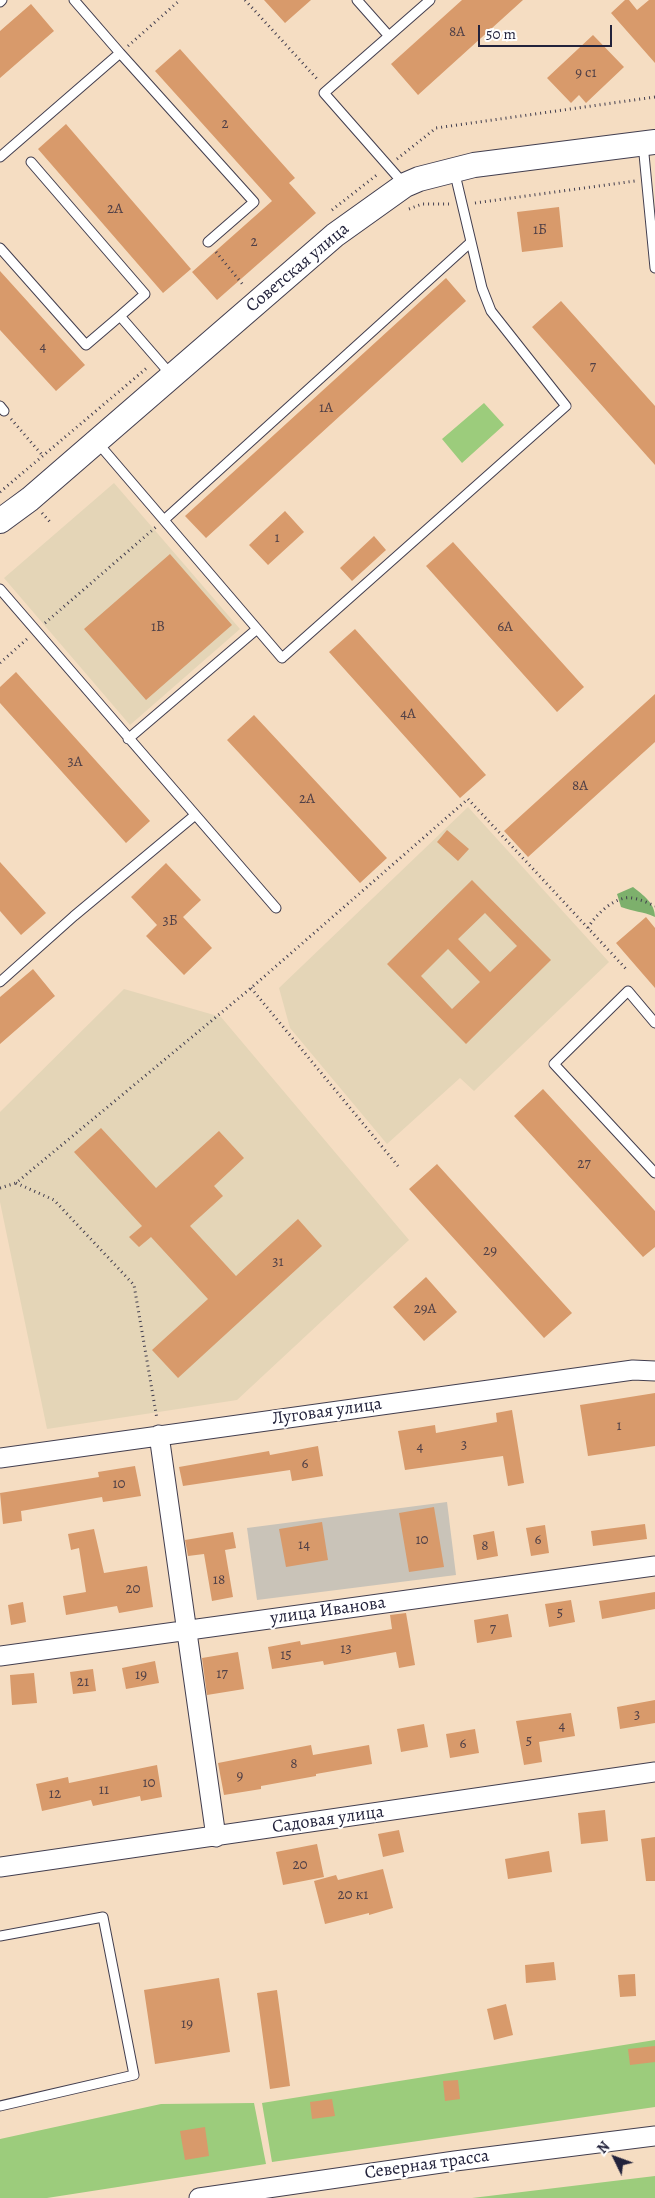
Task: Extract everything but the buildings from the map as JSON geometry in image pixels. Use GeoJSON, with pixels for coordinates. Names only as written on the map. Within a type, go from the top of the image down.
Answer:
{"type":"FeatureCollection","features":[{"type":"Feature","properties":{"kind":"street","name":"Советская улица"},"geometry":{"type":"LineString","coordinates":[[0,521],[30,499],[336,235],[405,185],[474,165],[649,143]]}},
{"type":"Feature","properties":{"kind":"street","name":"Луговая улица"},"geometry":{"type":"LineString","coordinates":[[0,1458],[633,1370],[655,1371]]}},
{"type":"Feature","properties":{"kind":"street"},"geometry":{"type":"LineString","coordinates":[[160,1435],[216,1837]]}},
{"type":"Feature","properties":{"kind":"street","name":"улица Иванова"},"geometry":{"type":"LineString","coordinates":[[0,1656],[655,1566]]}},
{"type":"Feature","properties":{"kind":"street","name":"Садовая улица"},"geometry":{"type":"LineString","coordinates":[[0,1867],[655,1772]]}},
{"type":"Feature","properties":{"kind":"street","name":"Северная трасса"},"geometry":{"type":"LineString","coordinates":[[199,2198],[455,2161],[655,2136]]}},
{"type":"Feature","properties":{"kind":"lane"},"geometry":{"type":"LineString","coordinates":[[74,0],[254,202],[208,242]]}},
{"type":"Feature","properties":{"kind":"lane"},"geometry":{"type":"LineString","coordinates":[[357,0],[388,35]]}},
{"type":"Feature","properties":{"kind":"lane"},"geometry":{"type":"LineString","coordinates":[[405,185],[324,93],[430,0]]}},
{"type":"Feature","properties":{"kind":"lane"},"geometry":{"type":"LineString","coordinates":[[0,157],[120,52]]}},
{"type":"Feature","properties":{"kind":"lane"},"geometry":{"type":"LineString","coordinates":[[649,143],[655,268]]}},
{"type":"Feature","properties":{"kind":"lane"},"geometry":{"type":"LineString","coordinates":[[0,248],[86,345],[145,294],[31,162]]}},
{"type":"Feature","properties":{"kind":"lane"},"geometry":{"type":"LineString","coordinates":[[96,441],[282,658],[566,406],[491,311],[482,288],[454,170]]}},
{"type":"Feature","properties":{"kind":"lane"},"geometry":{"type":"LineString","coordinates":[[164,520],[471,242]]}},
{"type":"Feature","properties":{"kind":"lane"},"geometry":{"type":"LineString","coordinates":[[120,316],[172,376]]}},
{"type":"Feature","properties":{"kind":"lane"},"geometry":{"type":"LineString","coordinates":[[0,590],[37,630],[194,816],[276,908]]}},
{"type":"Feature","properties":{"kind":"lane"},"geometry":{"type":"LineString","coordinates":[[128,739],[257,629]]}},
{"type":"Feature","properties":{"kind":"lane"},"geometry":{"type":"LineString","coordinates":[[0,982],[74,916],[194,816]]}},
{"type":"Feature","properties":{"kind":"lane"},"geometry":{"type":"LineString","coordinates":[[655,1023],[628,991],[554,1064],[655,1173]]}},
{"type":"Feature","properties":{"kind":"lane"},"geometry":{"type":"LineString","coordinates":[[0,1936],[103,1917],[134,2075],[0,2106]]}},
{"type":"Feature","properties":{"kind":"path"},"geometry":{"type":"LineString","coordinates":[[120,52],[180,0]]}},
{"type":"Feature","properties":{"kind":"path"},"geometry":{"type":"LineString","coordinates":[[246,0],[327,91]]}},
{"type":"Feature","properties":{"kind":"path"},"geometry":{"type":"LineString","coordinates":[[405,210],[422,204],[462,205],[636,181]]}},
{"type":"Feature","properties":{"kind":"path"},"geometry":{"type":"LineString","coordinates":[[208,242],[244,286]]}},
{"type":"Feature","properties":{"kind":"path"},"geometry":{"type":"LineString","coordinates":[[2,409],[43,456]]}},
{"type":"Feature","properties":{"kind":"path"},"geometry":{"type":"LineString","coordinates":[[0,663],[164,520]]}},
{"type":"Feature","properties":{"kind":"path"},"geometry":{"type":"LineString","coordinates":[[0,1188],[16,1183],[251,988],[468,799],[627,970]]}},
{"type":"Feature","properties":{"kind":"path"},"geometry":{"type":"LineString","coordinates":[[588,928],[600,913],[616,902],[630,897],[655,906]]}},
{"type":"Feature","properties":{"kind":"path"},"geometry":{"type":"LineString","coordinates":[[251,988],[398,1166]]}},
{"type":"Feature","properties":{"kind":"path"},"geometry":{"type":"LineString","coordinates":[[16,1183],[54,1200],[134,1285],[160,1435]]}},
{"type":"Feature","properties":{"kind":"shaded area"},"geometry":{"type":"Polygon","coordinates":[[[114,483],[240,629],[130,725],[4,578],[114,483]]]}},
{"type":"Feature","properties":{"kind":"shaded area"},"geometry":{"type":"Polygon","coordinates":[[[468,807],[609,962],[474,1091],[460,1078],[387,1144],[290,1028],[279,988],[468,807]]]}},
{"type":"Feature","properties":{"kind":"shaded area"},"geometry":{"type":"Polygon","coordinates":[[[124,989],[221,1017],[409,1240],[237,1400],[47,1429],[0,1202],[0,1112],[124,989]]]}},
{"type":"Feature","properties":{"kind":"shaded area"},"geometry":{"type":"Polygon","coordinates":[[[447,1502],[456,1575],[257,1600],[247,1528],[447,1502]]]}},
{"type":"Feature","properties":{"kind":"green space"},"geometry":{"type":"Polygon","coordinates":[[[484,403],[504,425],[462,463],[442,439],[484,403]]]}},
{"type":"Feature","properties":{"kind":"green space"},"geometry":{"type":"Polygon","coordinates":[[[633,887],[651,903],[655,917],[621,907],[617,894],[633,887]]]}},
{"type":"Feature","properties":{"kind":"green space"},"geometry":{"type":"Polygon","coordinates":[[[655,2040],[655,2107],[272,2162],[262,2103],[655,2040]]]}},
{"type":"Feature","properties":{"kind":"green space"},"geometry":{"type":"Polygon","coordinates":[[[254,2103],[266,2164],[47,2198],[0,2198],[0,2139],[161,2104],[254,2103]]]}},
{"type":"Feature","properties":{"kind":"green space"},"geometry":{"type":"Polygon","coordinates":[[[655,2176],[655,2198],[472,2198],[655,2176]]]}}]}
